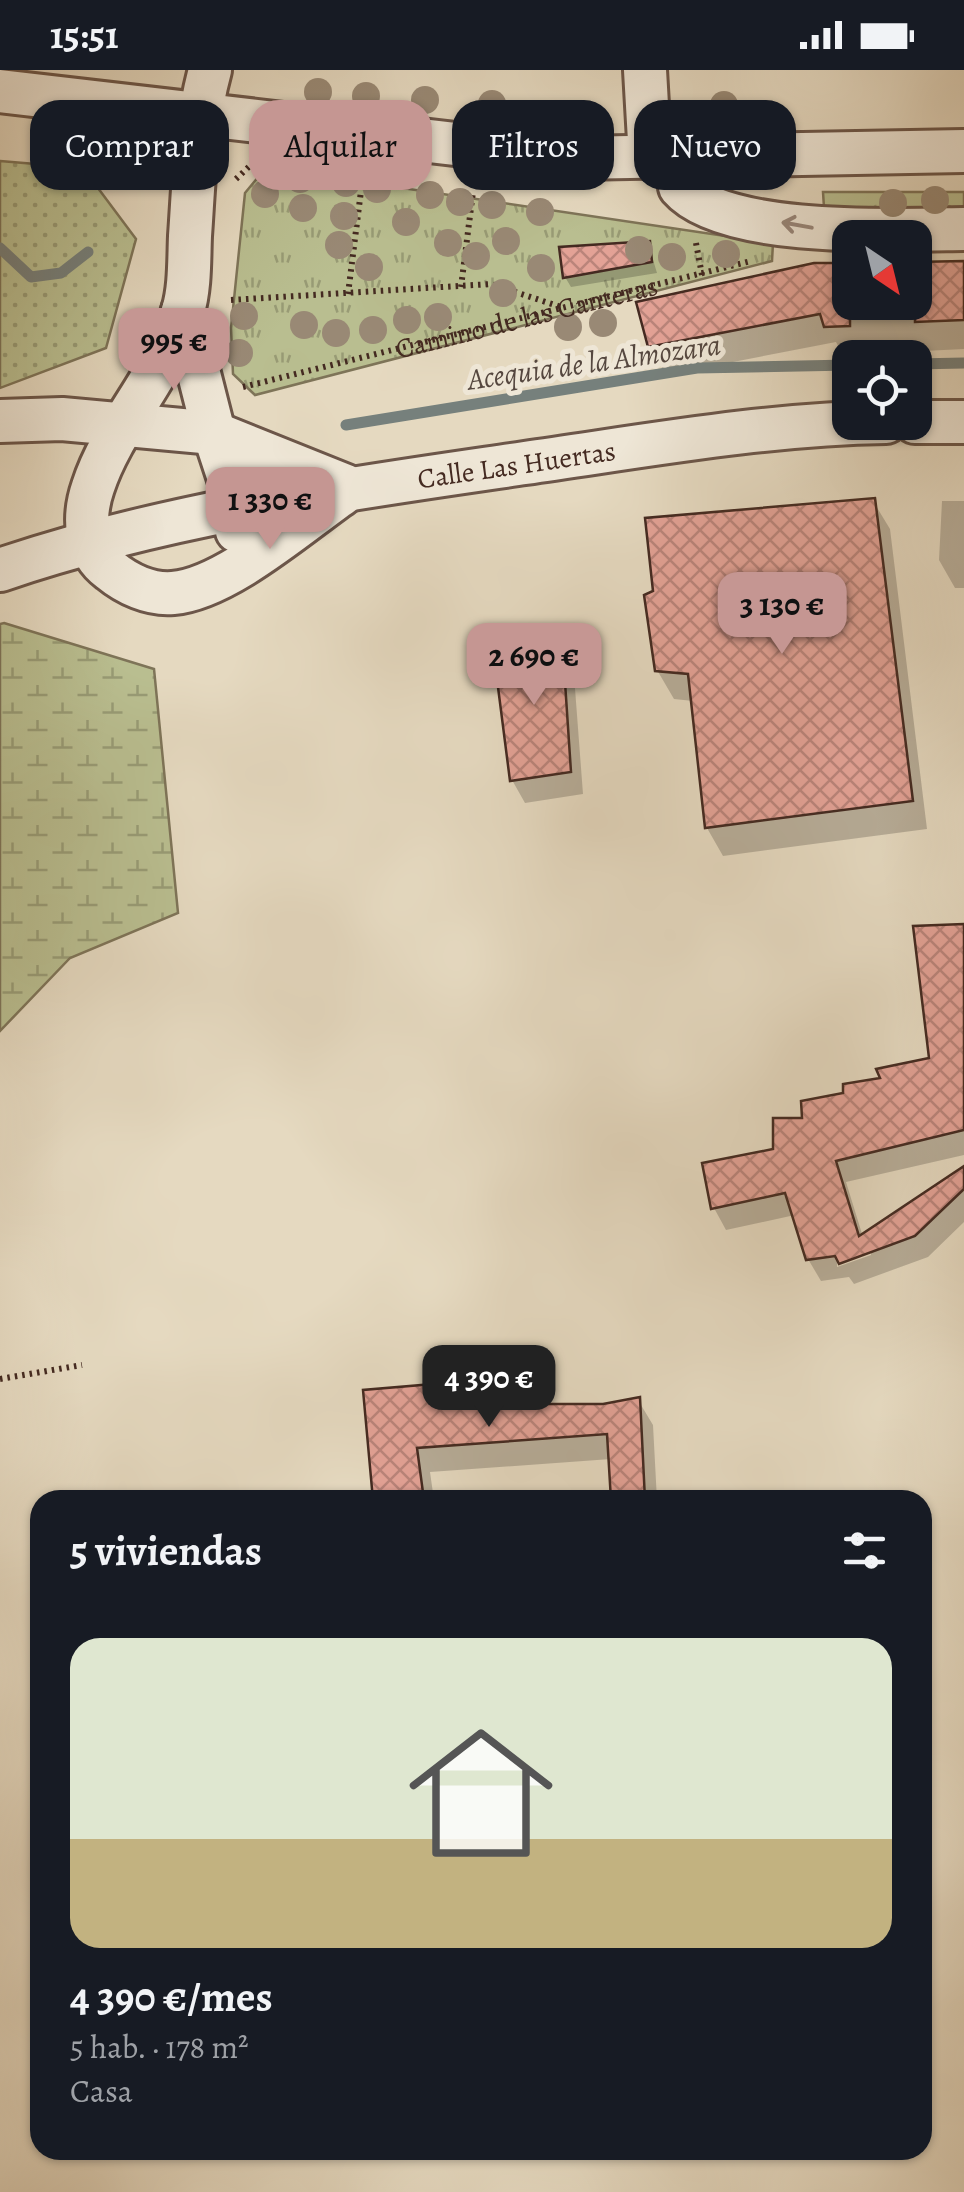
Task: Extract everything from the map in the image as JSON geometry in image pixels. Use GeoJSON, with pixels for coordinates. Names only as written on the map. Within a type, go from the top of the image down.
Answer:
{"type":"FeatureCollection","features":[{"type":"Feature","properties":{"kind":"street"},"geometry":{"type":"LineString","coordinates":[[202,100],[210,70]]}},
{"type":"Feature","properties":{"kind":"street"},"geometry":{"type":"LineString","coordinates":[[646,70],[651,100]]}},
{"type":"Feature","properties":{"kind":"street"},"geometry":{"type":"LineString","coordinates":[[0,91],[77,100]]}},
{"type":"Feature","properties":{"kind":"street"},"geometry":{"type":"LineString","coordinates":[[229,118],[576,158],[634,158]]}},
{"type":"Feature","properties":{"kind":"street"},"geometry":{"type":"LineString","coordinates":[[796,155],[964,152]]}},
{"type":"Feature","properties":{"kind":"street"},"geometry":{"type":"LineString","coordinates":[[192,190],[183,312],[214,433],[238,506],[237,538],[218,578]]}},
{"type":"Feature","properties":{"kind":"street"},"geometry":{"type":"LineString","coordinates":[[684,190],[706,209],[815,228],[964,229]]}},
{"type":"Feature","properties":{"kind":"street"},"geometry":{"type":"LineString","coordinates":[[16,565],[98,474],[146,392],[183,312]]}},
{"type":"Feature","properties":{"kind":"street"},"geometry":{"type":"LineString","coordinates":[[62,419],[98,474],[86,521],[89,539],[102,564],[124,581]]}},
{"type":"Feature","properties":{"kind":"street"},"geometry":{"type":"LineString","coordinates":[[0,421],[62,419],[214,433],[351,488]]}},
{"type":"Feature","properties":{"kind":"street"},"geometry":{"type":"LineString","coordinates":[[932,422],[964,422]]}},
{"type":"Feature","properties":{"kind":"street","name":"Calle Las Huertas"},"geometry":{"type":"LineString","coordinates":[[16,565],[89,539],[238,506],[762,430],[832,425]]}},
{"type":"Feature","properties":{"kind":"street"},"geometry":{"type":"LineString","coordinates":[[16,565],[124,581],[149,591],[174,594],[218,578],[351,488]]}},
{"type":"Feature","properties":{"kind":"path"},"geometry":{"type":"LineString","coordinates":[[233,188],[238,174],[249,166]]}},
{"type":"Feature","properties":{"kind":"path"},"geometry":{"type":"LineString","coordinates":[[348,294],[360,190]]}},
{"type":"Feature","properties":{"kind":"path"},"geometry":{"type":"LineString","coordinates":[[461,287],[473,192]]}},
{"type":"Feature","properties":{"kind":"path"},"geometry":{"type":"LineString","coordinates":[[693,227],[702,275]]}},
{"type":"Feature","properties":{"kind":"path","name":"Camino de las Canteras"},"geometry":{"type":"LineString","coordinates":[[232,390],[757,260]]}},
{"type":"Feature","properties":{"kind":"path"},"geometry":{"type":"LineString","coordinates":[[231,300],[490,284],[566,308]]}},
{"type":"Feature","properties":{"kind":"path"},"geometry":{"type":"LineString","coordinates":[[0,1379],[82,1365]]}},
{"type":"Feature","properties":{"kind":"green space"},"geometry":{"type":"Polygon","coordinates":[[[0,161],[30,164],[30,190],[99,190],[136,239],[106,348],[0,388],[0,161]]]}},
{"type":"Feature","properties":{"kind":"green space"},"geometry":{"type":"Polygon","coordinates":[[[249,188],[416,190],[773,243],[772,261],[255,395],[233,374],[231,328],[245,193],[249,188]]]}},
{"type":"Feature","properties":{"kind":"green space"},"geometry":{"type":"Polygon","coordinates":[[[823,192],[964,192],[964,221],[825,223],[823,192]]]}},
{"type":"Feature","properties":{"kind":"green space"},"geometry":{"type":"Polygon","coordinates":[[[0,624],[154,669],[178,913],[70,958],[0,1031],[0,624]]]}},
{"type":"Feature","properties":{"kind":"building"},"geometry":{"type":"Polygon","coordinates":[[[650,241],[652,262],[563,278],[559,247],[650,241]]]}},
{"type":"Feature","properties":{"kind":"building"},"geometry":{"type":"Polygon","coordinates":[[[964,261],[964,320],[915,322],[932,320],[932,262],[964,261]]]}},
{"type":"Feature","properties":{"kind":"building"},"geometry":{"type":"Polygon","coordinates":[[[814,263],[832,263],[832,320],[850,320],[850,326],[824,327],[820,314],[648,347],[636,302],[814,263]]]}},
{"type":"Feature","properties":{"kind":"building"},"geometry":{"type":"Polygon","coordinates":[[[875,498],[913,801],[705,828],[688,674],[655,671],[644,595],[653,591],[645,518],[875,498]]]}},
{"type":"Feature","properties":{"kind":"building"},"geometry":{"type":"Polygon","coordinates":[[[562,637],[571,772],[510,781],[493,648],[562,637]]]}},
{"type":"Feature","properties":{"kind":"building"},"geometry":{"type":"Polygon","coordinates":[[[964,924],[964,1130],[836,1161],[859,1236],[964,1166],[964,1189],[915,1236],[839,1264],[835,1256],[806,1260],[785,1193],[711,1209],[702,1163],[773,1149],[773,1118],[802,1118],[801,1101],[843,1093],[843,1084],[880,1078],[876,1069],[929,1058],[913,926],[964,924]]]}},
{"type":"Feature","properties":{"kind":"building"},"geometry":{"type":"Polygon","coordinates":[[[515,1377],[518,1404],[603,1404],[640,1397],[645,1490],[610,1490],[607,1434],[417,1448],[423,1490],[372,1490],[363,1390],[515,1377]]]}},
{"type":"Feature","properties":{"kind":"waterway"},"geometry":{"type":"LineString","coordinates":[[0,248],[31,277],[61,273],[88,252]]}},
{"type":"Feature","properties":{"kind":"waterway","name":"Acequia de la Almozara"},"geometry":{"type":"LineString","coordinates":[[932,364],[964,363]]}},
{"type":"Feature","properties":{"kind":"waterway","name":"Acequia de la Almozara"},"geometry":{"type":"LineString","coordinates":[[346,425],[697,368],[832,365]]}}]}
